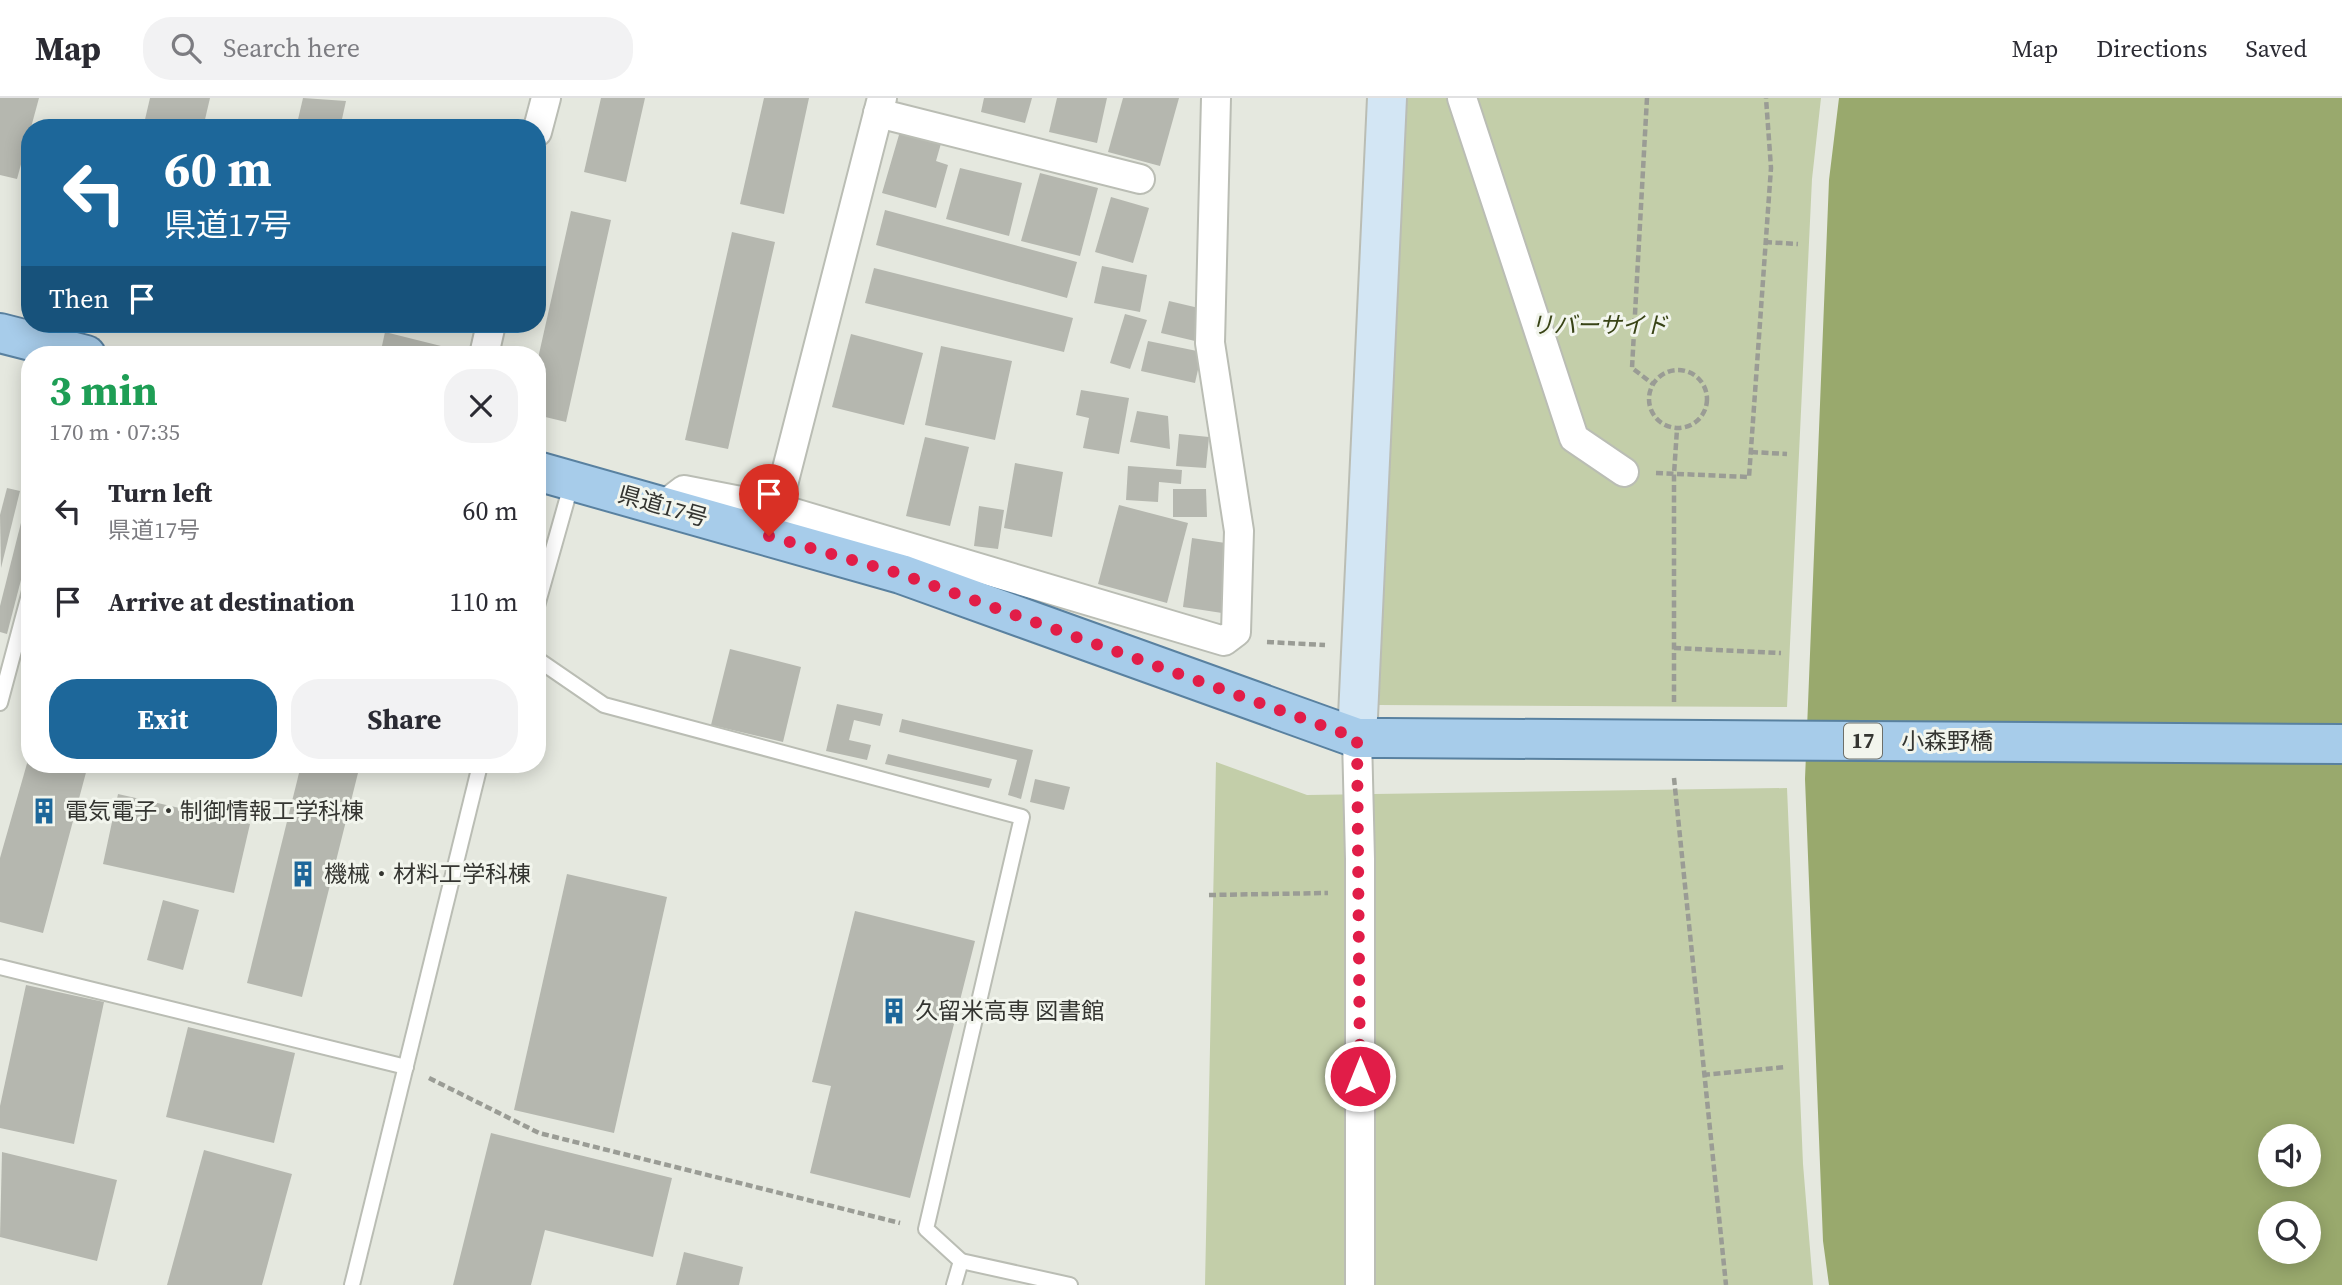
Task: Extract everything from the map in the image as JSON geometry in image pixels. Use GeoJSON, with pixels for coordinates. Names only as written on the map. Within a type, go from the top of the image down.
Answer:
{"type":"FeatureCollection","features":[{"type":"Feature","properties":{"kind":"main road"},"geometry":{"type":"LineString","coordinates":[[0,333],[51,346]]}},
{"type":"Feature","properties":{"kind":"main road","name":"県道17号"},"geometry":{"type":"LineString","coordinates":[[555,476],[901,574],[1371,738]]}},
{"type":"Feature","properties":{"kind":"main road","name":"小森野橋"},"geometry":{"type":"LineString","coordinates":[[1371,738],[2342,744]]}},
{"type":"Feature","properties":{"kind":"street"},"geometry":{"type":"LineString","coordinates":[[540,119],[545,98]]}},
{"type":"Feature","properties":{"kind":"street"},"geometry":{"type":"LineString","coordinates":[[663,506],[684,490],[776,508],[1224,641],[1236,632],[1239,531],[1210,343],[1216,98]]}},
{"type":"Feature","properties":{"kind":"street"},"geometry":{"type":"LineString","coordinates":[[1360,1285],[1360,892],[1371,738],[1387,98]]}},
{"type":"Feature","properties":{"kind":"street"},"geometry":{"type":"LineString","coordinates":[[1462,98],[1573,438],[1624,472]]}},
{"type":"Feature","properties":{"kind":"street"},"geometry":{"type":"LineString","coordinates":[[776,508],[880,105],[1140,179]]}},
{"type":"Feature","properties":{"kind":"lane"},"geometry":{"type":"LineString","coordinates":[[546,541],[555,476]]}},
{"type":"Feature","properties":{"kind":"lane"},"geometry":{"type":"LineString","coordinates":[[0,703],[21,625]]}},
{"type":"Feature","properties":{"kind":"lane"},"geometry":{"type":"LineString","coordinates":[[546,665],[604,705],[1022,817],[926,1230],[961,1261],[1070,1285]]}},
{"type":"Feature","properties":{"kind":"lane"},"geometry":{"type":"LineString","coordinates":[[352,1285],[478,773]]}},
{"type":"Feature","properties":{"kind":"lane"},"geometry":{"type":"LineString","coordinates":[[0,967],[407,1067]]}},
{"type":"Feature","properties":{"kind":"lane"},"geometry":{"type":"LineString","coordinates":[[954,1285],[961,1261]]}},
{"type":"Feature","properties":{"kind":"path"},"geometry":{"type":"LineString","coordinates":[[1647,98],[1632,368],[1653,384]]}},
{"type":"Feature","properties":{"kind":"path"},"geometry":{"type":"LineString","coordinates":[[1624,472],[1749,477],[1770,168],[1766,98]]}},
{"type":"Feature","properties":{"kind":"path"},"geometry":{"type":"LineString","coordinates":[[1765,242],[1798,244]]}},
{"type":"Feature","properties":{"kind":"path"},"geometry":{"type":"LineString","coordinates":[[1679,370],[1696,376],[1703,383],[1707,400],[1701,418],[1686,428],[1677,429],[1658,421],[1652,413],[1649,393],[1653,384],[1669,371],[1679,370]]}},
{"type":"Feature","properties":{"kind":"path"},"geometry":{"type":"LineString","coordinates":[[1674,704],[1674,474],[1677,429]]}},
{"type":"Feature","properties":{"kind":"path"},"geometry":{"type":"LineString","coordinates":[[1751,452],[1787,454]]}},
{"type":"Feature","properties":{"kind":"path"},"geometry":{"type":"LineString","coordinates":[[1224,641],[1335,645]]}},
{"type":"Feature","properties":{"kind":"path"},"geometry":{"type":"LineString","coordinates":[[1674,649],[1781,653]]}},
{"type":"Feature","properties":{"kind":"path"},"geometry":{"type":"LineString","coordinates":[[1674,773],[1674,801],[1726,1285]]}},
{"type":"Feature","properties":{"kind":"path"},"geometry":{"type":"LineString","coordinates":[[1209,895],[1360,892]]}},
{"type":"Feature","properties":{"kind":"path"},"geometry":{"type":"LineString","coordinates":[[407,1067],[539,1133],[926,1230]]}},
{"type":"Feature","properties":{"kind":"path"},"geometry":{"type":"LineString","coordinates":[[1703,1075],[1786,1067]]}},
{"type":"Feature","properties":{"kind":"green space","name":"リバーサイド"},"geometry":{"type":"Polygon","coordinates":[[[1400,98],[1821,98],[1812,179],[1787,707],[1379,705],[1400,98]]]}},
{"type":"Feature","properties":{"kind":"green space"},"geometry":{"type":"Polygon","coordinates":[[[1216,762],[1307,795],[1787,788],[1803,1164],[1813,1285],[1205,1285],[1216,762]]]}},
{"type":"Feature","properties":{"kind":"shaded area"},"geometry":{"type":"Polygon","coordinates":[[[1839,98],[2342,98],[2342,1285],[1829,1285],[1823,1241],[1805,779],[1829,180],[1839,98]]]}},
{"type":"Feature","properties":{"kind":"building"},"geometry":{"type":"Polygon","coordinates":[[[0,98],[39,98],[33,119],[21,119],[21,164],[17,179],[0,175],[0,98]]]}},
{"type":"Feature","properties":{"kind":"building"},"geometry":{"type":"Polygon","coordinates":[[[150,98],[210,98],[205,119],[145,119],[150,98]]]}},
{"type":"Feature","properties":{"kind":"building"},"geometry":{"type":"Polygon","coordinates":[[[303,98],[346,101],[342,119],[298,119],[303,98]]]}},
{"type":"Feature","properties":{"kind":"building"},"geometry":{"type":"Polygon","coordinates":[[[601,98],[645,98],[626,182],[584,172],[601,98]]]}},
{"type":"Feature","properties":{"kind":"building"},"geometry":{"type":"Polygon","coordinates":[[[764,98],[809,98],[784,214],[740,204],[764,98]]]}},
{"type":"Feature","properties":{"kind":"building"},"geometry":{"type":"Polygon","coordinates":[[[984,98],[1032,98],[1025,123],[981,112],[984,98]]]}},
{"type":"Feature","properties":{"kind":"building"},"geometry":{"type":"Polygon","coordinates":[[[1057,98],[1107,98],[1097,143],[1049,132],[1057,98]]]}},
{"type":"Feature","properties":{"kind":"building"},"geometry":{"type":"Polygon","coordinates":[[[1123,98],[1179,98],[1160,166],[1108,152],[1123,98]]]}},
{"type":"Feature","properties":{"kind":"building"},"geometry":{"type":"Polygon","coordinates":[[[901,128],[942,140],[936,161],[948,165],[936,208],[882,193],[901,128]]]}},
{"type":"Feature","properties":{"kind":"building"},"geometry":{"type":"Polygon","coordinates":[[[960,168],[1022,183],[1009,236],[946,219],[960,168]]]}},
{"type":"Feature","properties":{"kind":"building"},"geometry":{"type":"Polygon","coordinates":[[[1040,173],[1098,188],[1080,256],[1021,241],[1040,173]]]}},
{"type":"Feature","properties":{"kind":"building"},"geometry":{"type":"Polygon","coordinates":[[[1111,197],[1149,208],[1133,263],[1095,252],[1111,197]]]}},
{"type":"Feature","properties":{"kind":"building"},"geometry":{"type":"Polygon","coordinates":[[[885,210],[1077,262],[1067,298],[876,245],[885,210]]]}},
{"type":"Feature","properties":{"kind":"building"},"geometry":{"type":"Polygon","coordinates":[[[571,211],[611,220],[566,422],[546,417],[546,346],[541,346],[544,333],[546,333],[571,211]]]}},
{"type":"Feature","properties":{"kind":"building"},"geometry":{"type":"Polygon","coordinates":[[[732,232],[775,242],[728,449],[685,440],[732,232]]]}},
{"type":"Feature","properties":{"kind":"building"},"geometry":{"type":"Polygon","coordinates":[[[1102,266],[1147,275],[1140,312],[1094,303],[1102,266]]]}},
{"type":"Feature","properties":{"kind":"building"},"geometry":{"type":"Polygon","coordinates":[[[874,268],[1073,318],[1064,352],[865,303],[874,268]]]}},
{"type":"Feature","properties":{"kind":"building"},"geometry":{"type":"Polygon","coordinates":[[[1169,301],[1203,309],[1195,341],[1161,333],[1169,301]]]}},
{"type":"Feature","properties":{"kind":"building"},"geometry":{"type":"Polygon","coordinates":[[[1125,314],[1147,320],[1130,369],[1110,363],[1125,314]]]}},
{"type":"Feature","properties":{"kind":"building"},"geometry":{"type":"Polygon","coordinates":[[[385,333],[389,333],[441,346],[382,346],[385,333]]]}},
{"type":"Feature","properties":{"kind":"building"},"geometry":{"type":"Polygon","coordinates":[[[851,334],[923,353],[904,425],[832,407],[851,334]]]}},
{"type":"Feature","properties":{"kind":"building"},"geometry":{"type":"Polygon","coordinates":[[[1148,341],[1202,352],[1195,383],[1141,371],[1148,341]]]}},
{"type":"Feature","properties":{"kind":"building"},"geometry":{"type":"Polygon","coordinates":[[[941,346],[1012,361],[995,440],[925,425],[941,346]]]}},
{"type":"Feature","properties":{"kind":"building"},"geometry":{"type":"Polygon","coordinates":[[[1081,390],[1129,398],[1119,454],[1083,448],[1089,418],[1076,415],[1081,390]]]}},
{"type":"Feature","properties":{"kind":"building"},"geometry":{"type":"Polygon","coordinates":[[[1137,411],[1168,416],[1170,449],[1130,442],[1137,411]]]}},
{"type":"Feature","properties":{"kind":"building"},"geometry":{"type":"Polygon","coordinates":[[[1179,434],[1209,437],[1206,468],[1176,466],[1179,434]]]}},
{"type":"Feature","properties":{"kind":"building"},"geometry":{"type":"Polygon","coordinates":[[[925,437],[969,447],[950,526],[906,516],[925,437]]]}},
{"type":"Feature","properties":{"kind":"building"},"geometry":{"type":"Polygon","coordinates":[[[1015,463],[1063,472],[1052,537],[1004,528],[1015,463]]]}},
{"type":"Feature","properties":{"kind":"building"},"geometry":{"type":"Polygon","coordinates":[[[1128,466],[1182,470],[1181,484],[1159,482],[1158,502],[1126,500],[1128,466]]]}},
{"type":"Feature","properties":{"kind":"building"},"geometry":{"type":"Polygon","coordinates":[[[7,488],[20,491],[1,568],[0,515],[7,488]]]}},
{"type":"Feature","properties":{"kind":"building"},"geometry":{"type":"Polygon","coordinates":[[[1173,489],[1206,489],[1207,517],[1173,517],[1173,489]]]}},
{"type":"Feature","properties":{"kind":"building"},"geometry":{"type":"Polygon","coordinates":[[[1119,505],[1188,523],[1167,603],[1098,584],[1119,505]]]}},
{"type":"Feature","properties":{"kind":"building"},"geometry":{"type":"Polygon","coordinates":[[[979,506],[1004,510],[998,549],[974,546],[979,506]]]}},
{"type":"Feature","properties":{"kind":"building"},"geometry":{"type":"Polygon","coordinates":[[[21,523],[21,580],[7,634],[0,632],[0,606],[21,523]]]}},
{"type":"Feature","properties":{"kind":"building"},"geometry":{"type":"Polygon","coordinates":[[[1192,538],[1232,544],[1222,613],[1183,607],[1192,538]]]}},
{"type":"Feature","properties":{"kind":"building"},"geometry":{"type":"Polygon","coordinates":[[[730,649],[801,667],[783,742],[711,725],[730,649]]]}},
{"type":"Feature","properties":{"kind":"building"},"geometry":{"type":"Polygon","coordinates":[[[837,704],[883,714],[880,726],[854,720],[849,740],[871,745],[867,760],[826,751],[837,704]]]}},
{"type":"Feature","properties":{"kind":"building"},"geometry":{"type":"Polygon","coordinates":[[[902,719],[1033,750],[1021,799],[1008,795],[1017,760],[899,732],[902,719]]]}},
{"type":"Feature","properties":{"kind":"building"},"geometry":{"type":"Polygon","coordinates":[[[888,754],[992,779],[989,788],[885,764],[888,754]]]}},
{"type":"Feature","properties":{"kind":"building","name":"電気電子・制御情報工学科棟"},"geometry":{"type":"Polygon","coordinates":[[[24,773],[86,773],[43,933],[0,922],[0,858],[24,773]]]}},
{"type":"Feature","properties":{"kind":"building","name":"機械・材料工学科棟"},"geometry":{"type":"Polygon","coordinates":[[[299,773],[358,773],[302,997],[247,983],[299,773]]]}},
{"type":"Feature","properties":{"kind":"building"},"geometry":{"type":"Polygon","coordinates":[[[1035,779],[1070,787],[1064,810],[1030,802],[1035,779]]]}},
{"type":"Feature","properties":{"kind":"building"},"geometry":{"type":"Polygon","coordinates":[[[118,794],[250,824],[234,893],[103,864],[118,794]]]}},
{"type":"Feature","properties":{"kind":"building"},"geometry":{"type":"Polygon","coordinates":[[[567,874],[667,897],[614,1133],[514,1110],[567,874]]]}},
{"type":"Feature","properties":{"kind":"building"},"geometry":{"type":"Polygon","coordinates":[[[163,900],[199,910],[183,970],[147,960],[163,900]]]}},
{"type":"Feature","properties":{"kind":"building","name":"久留米高専 図書館"},"geometry":{"type":"Polygon","coordinates":[[[855,911],[975,941],[910,1198],[810,1173],[831,1086],[812,1082],[855,911]]]}},
{"type":"Feature","properties":{"kind":"building"},"geometry":{"type":"Polygon","coordinates":[[[26,985],[104,1002],[74,1144],[0,1128],[0,1106],[26,985]]]}},
{"type":"Feature","properties":{"kind":"building"},"geometry":{"type":"Polygon","coordinates":[[[188,1027],[295,1053],[274,1143],[166,1117],[188,1027]]]}},
{"type":"Feature","properties":{"kind":"building"},"geometry":{"type":"Polygon","coordinates":[[[491,1133],[672,1178],[653,1257],[545,1230],[531,1285],[453,1285],[491,1133]]]}},
{"type":"Feature","properties":{"kind":"building"},"geometry":{"type":"Polygon","coordinates":[[[204,1150],[292,1174],[262,1285],[167,1285],[204,1150]]]}},
{"type":"Feature","properties":{"kind":"building"},"geometry":{"type":"Polygon","coordinates":[[[2,1152],[117,1180],[97,1261],[0,1237],[2,1152]]]}},
{"type":"Feature","properties":{"kind":"building"},"geometry":{"type":"Polygon","coordinates":[[[684,1252],[743,1267],[739,1285],[676,1285],[684,1252]]]}},
{"type":"Feature","properties":{"kind":"place","name":"電気電子・制御情報工学科棟"},"geometry":{"type":"Point","coordinates":[44,811]}},
{"type":"Feature","properties":{"kind":"place","name":"機械・材料工学科棟"},"geometry":{"type":"Point","coordinates":[303,874]}},
{"type":"Feature","properties":{"kind":"place","name":"久留米高専 図書館"},"geometry":{"type":"Point","coordinates":[894,1011]}},
{"type":"Feature","properties":{"kind":"route"},"geometry":{"type":"LineString","coordinates":[[769,536],[901,574],[1357,738],[1360,1076]]}}]}
